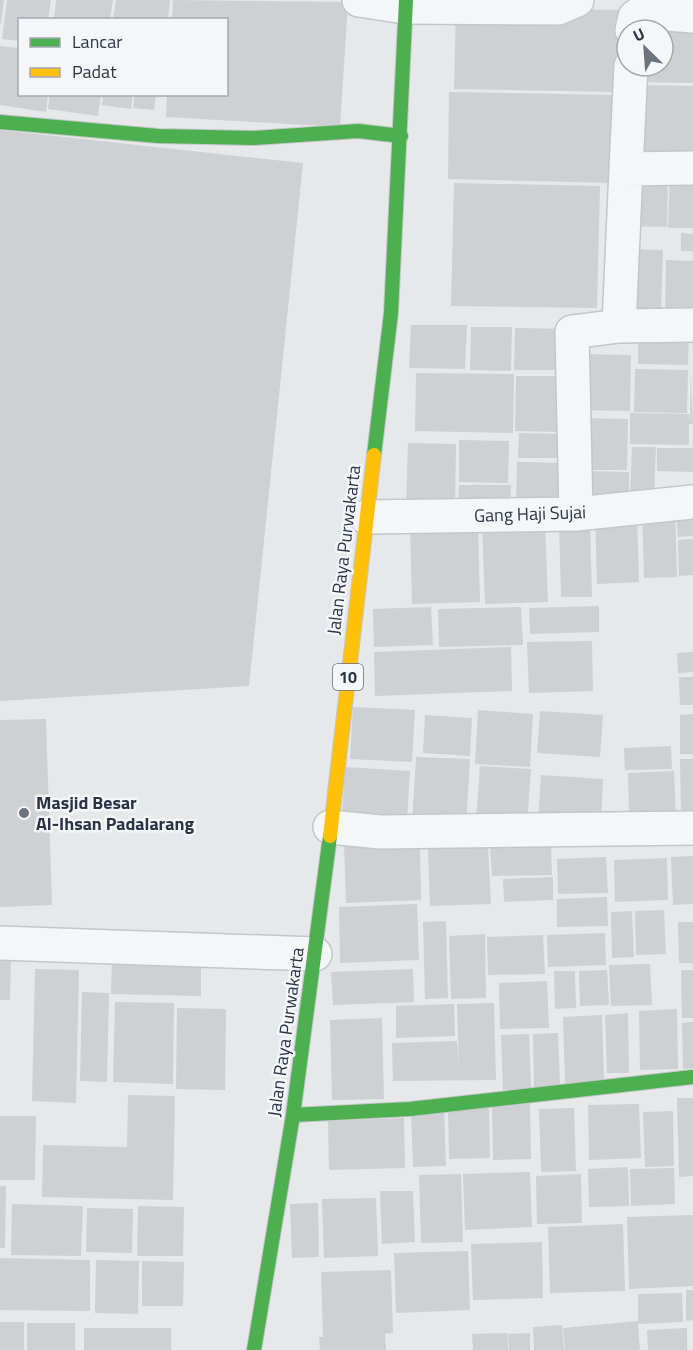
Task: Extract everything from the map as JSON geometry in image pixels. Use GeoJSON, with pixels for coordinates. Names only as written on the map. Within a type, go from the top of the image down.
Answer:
{"type":"FeatureCollection","features":[{"type":"Feature","properties":{"kind":"main road","name":"Jalan Raya Purwakarta"},"geometry":{"type":"LineString","coordinates":[[254,1350],[293,1115],[315,954],[391,313],[401,135],[405,3]]}},
{"type":"Feature","properties":{"kind":"main road"},"geometry":{"type":"LineString","coordinates":[[0,122],[158,136],[254,138],[300,133],[358,131],[401,135]]}},
{"type":"Feature","properties":{"kind":"main road"},"geometry":{"type":"LineString","coordinates":[[293,1115],[410,1109],[693,1077]]}},
{"type":"Feature","properties":{"kind":"street"},"geometry":{"type":"LineString","coordinates":[[359,0],[558,8],[577,0]]}},
{"type":"Feature","properties":{"kind":"street"},"geometry":{"type":"LineString","coordinates":[[635,18],[642,12],[693,16]]}},
{"type":"Feature","properties":{"kind":"street"},"geometry":{"type":"LineString","coordinates":[[619,326],[630,78]]}},
{"type":"Feature","properties":{"kind":"street"},"geometry":{"type":"LineString","coordinates":[[626,169],[693,168]]}},
{"type":"Feature","properties":{"kind":"street"},"geometry":{"type":"LineString","coordinates":[[576,514],[572,332],[619,326],[693,325]]}},
{"type":"Feature","properties":{"kind":"street","name":"Gang Haji Sujai"},"geometry":{"type":"LineString","coordinates":[[366,517],[576,514],[693,502]]}},
{"type":"Feature","properties":{"kind":"street"},"geometry":{"type":"LineString","coordinates":[[330,827],[380,832],[693,828]]}},
{"type":"Feature","properties":{"kind":"street"},"geometry":{"type":"LineString","coordinates":[[0,943],[315,954]]}},
{"type":"Feature","properties":{"kind":"building"},"geometry":{"type":"Polygon","coordinates":[[[0,0],[4,0],[1,23],[0,23],[0,0]]]}},
{"type":"Feature","properties":{"kind":"building"},"geometry":{"type":"Polygon","coordinates":[[[7,0],[51,0],[48,18],[18,18],[18,41],[2,39],[7,0]]]}},
{"type":"Feature","properties":{"kind":"building"},"geometry":{"type":"Polygon","coordinates":[[[56,0],[113,0],[110,18],[54,18],[56,0]]]}},
{"type":"Feature","properties":{"kind":"building"},"geometry":{"type":"Polygon","coordinates":[[[116,0],[170,0],[168,18],[113,18],[116,0]]]}},
{"type":"Feature","properties":{"kind":"building"},"geometry":{"type":"Polygon","coordinates":[[[173,0],[348,2],[340,127],[166,117],[167,96],[228,96],[228,18],[172,18],[173,0]]]}},
{"type":"Feature","properties":{"kind":"building"},"geometry":{"type":"Polygon","coordinates":[[[456,7],[618,10],[618,18],[615,18],[616,92],[454,89],[456,7]]]}},
{"type":"Feature","properties":{"kind":"building"},"geometry":{"type":"Polygon","coordinates":[[[693,25],[693,83],[637,82],[637,78],[675,78],[675,27],[693,25]]]}},
{"type":"Feature","properties":{"kind":"building"},"geometry":{"type":"Polygon","coordinates":[[[0,46],[18,48],[18,96],[48,96],[46,112],[0,105],[0,46]]]}},
{"type":"Feature","properties":{"kind":"building"},"geometry":{"type":"Polygon","coordinates":[[[636,85],[693,86],[693,163],[634,162],[636,85]]]}},
{"type":"Feature","properties":{"kind":"building"},"geometry":{"type":"Polygon","coordinates":[[[449,92],[616,95],[613,183],[448,179],[449,92]]]}},
{"type":"Feature","properties":{"kind":"building"},"geometry":{"type":"Polygon","coordinates":[[[50,96],[101,96],[98,116],[48,109],[50,96]]]}},
{"type":"Feature","properties":{"kind":"building"},"geometry":{"type":"Polygon","coordinates":[[[103,96],[133,96],[131,109],[102,105],[103,96]]]}},
{"type":"Feature","properties":{"kind":"building"},"geometry":{"type":"Polygon","coordinates":[[[135,96],[156,96],[154,110],[133,108],[135,96]]]}},
{"type":"Feature","properties":{"kind":"building"},"geometry":{"type":"Polygon","coordinates":[[[0,130],[303,163],[249,686],[0,701],[0,130]]]}},
{"type":"Feature","properties":{"kind":"building"},"geometry":{"type":"Polygon","coordinates":[[[670,173],[693,174],[693,228],[668,228],[670,173]]]}},
{"type":"Feature","properties":{"kind":"building"},"geometry":{"type":"Polygon","coordinates":[[[629,174],[668,175],[667,227],[628,226],[629,174]]]}},
{"type":"Feature","properties":{"kind":"building"},"geometry":{"type":"Polygon","coordinates":[[[454,183],[600,186],[597,308],[451,306],[454,183]]]}},
{"type":"Feature","properties":{"kind":"building"},"geometry":{"type":"Polygon","coordinates":[[[681,233],[693,234],[693,251],[681,251],[681,233]]]}},
{"type":"Feature","properties":{"kind":"building"},"geometry":{"type":"Polygon","coordinates":[[[627,249],[663,250],[661,313],[625,312],[627,249]]]}},
{"type":"Feature","properties":{"kind":"building"},"geometry":{"type":"Polygon","coordinates":[[[666,260],[693,261],[693,320],[665,319],[666,260]]]}},
{"type":"Feature","properties":{"kind":"building"},"geometry":{"type":"Polygon","coordinates":[[[411,325],[467,325],[465,369],[409,368],[411,325]]]}},
{"type":"Feature","properties":{"kind":"building"},"geometry":{"type":"Polygon","coordinates":[[[471,327],[512,327],[511,371],[470,370],[471,327]]]}},
{"type":"Feature","properties":{"kind":"building"},"geometry":{"type":"Polygon","coordinates":[[[515,328],[568,329],[567,370],[514,370],[515,328]]]}},
{"type":"Feature","properties":{"kind":"building"},"geometry":{"type":"Polygon","coordinates":[[[638,336],[689,337],[688,365],[638,364],[638,336]]]}},
{"type":"Feature","properties":{"kind":"building"},"geometry":{"type":"Polygon","coordinates":[[[579,354],[631,355],[630,411],[577,410],[579,354]]]}},
{"type":"Feature","properties":{"kind":"building"},"geometry":{"type":"Polygon","coordinates":[[[635,369],[688,370],[687,413],[634,412],[635,369]]]}},
{"type":"Feature","properties":{"kind":"building"},"geometry":{"type":"Polygon","coordinates":[[[691,369],[693,424],[689,424],[689,445],[630,444],[630,413],[689,414],[690,421],[691,369]]]}},
{"type":"Feature","properties":{"kind":"building"},"geometry":{"type":"Polygon","coordinates":[[[416,373],[514,374],[513,433],[415,431],[416,373]]]}},
{"type":"Feature","properties":{"kind":"building"},"geometry":{"type":"Polygon","coordinates":[[[516,376],[561,376],[560,432],[515,431],[516,376]]]}},
{"type":"Feature","properties":{"kind":"building"},"geometry":{"type":"Polygon","coordinates":[[[581,418],[628,419],[627,470],[581,470],[581,418]]]}},
{"type":"Feature","properties":{"kind":"building"},"geometry":{"type":"Polygon","coordinates":[[[519,433],[562,434],[562,458],[518,458],[519,433]]]}},
{"type":"Feature","properties":{"kind":"building"},"geometry":{"type":"Polygon","coordinates":[[[459,440],[509,441],[508,483],[459,482],[459,440]]]}},
{"type":"Feature","properties":{"kind":"building"},"geometry":{"type":"Polygon","coordinates":[[[408,443],[456,444],[455,510],[406,508],[408,443]]]}},
{"type":"Feature","properties":{"kind":"building"},"geometry":{"type":"Polygon","coordinates":[[[632,447],[656,447],[654,497],[630,497],[632,447]]]}},
{"type":"Feature","properties":{"kind":"building"},"geometry":{"type":"Polygon","coordinates":[[[657,448],[693,448],[693,472],[657,471],[657,448]]]}},
{"type":"Feature","properties":{"kind":"building"},"geometry":{"type":"Polygon","coordinates":[[[517,462],[568,463],[567,504],[516,503],[517,462]]]}},
{"type":"Feature","properties":{"kind":"building"},"geometry":{"type":"Polygon","coordinates":[[[580,471],[629,472],[629,501],[579,500],[580,471]]]}},
{"type":"Feature","properties":{"kind":"building"},"geometry":{"type":"Polygon","coordinates":[[[459,485],[511,485],[510,509],[458,508],[459,485]]]}},
{"type":"Feature","properties":{"kind":"building"},"geometry":{"type":"Polygon","coordinates":[[[675,509],[677,577],[644,578],[642,510],[675,509]]]}},
{"type":"Feature","properties":{"kind":"building"},"geometry":{"type":"Polygon","coordinates":[[[693,512],[693,536],[678,537],[676,513],[693,512]]]}},
{"type":"Feature","properties":{"kind":"building"},"geometry":{"type":"Polygon","coordinates":[[[637,513],[639,582],[597,584],[595,515],[637,513]]]}},
{"type":"Feature","properties":{"kind":"building"},"geometry":{"type":"Polygon","coordinates":[[[545,521],[548,602],[485,604],[482,523],[545,521]]]}},
{"type":"Feature","properties":{"kind":"building"},"geometry":{"type":"Polygon","coordinates":[[[559,521],[590,521],[592,597],[561,597],[559,521]]]}},
{"type":"Feature","properties":{"kind":"building"},"geometry":{"type":"Polygon","coordinates":[[[478,524],[480,602],[412,604],[410,526],[478,524]]]}},
{"type":"Feature","properties":{"kind":"building"},"geometry":{"type":"Polygon","coordinates":[[[693,539],[693,575],[679,576],[678,540],[693,539]]]}},
{"type":"Feature","properties":{"kind":"building"},"geometry":{"type":"Polygon","coordinates":[[[599,606],[599,632],[530,634],[529,608],[599,606]]]}},
{"type":"Feature","properties":{"kind":"building"},"geometry":{"type":"Polygon","coordinates":[[[431,607],[433,645],[374,647],[373,609],[431,607]]]}},
{"type":"Feature","properties":{"kind":"building"},"geometry":{"type":"Polygon","coordinates":[[[521,607],[523,645],[439,647],[438,609],[521,607]]]}},
{"type":"Feature","properties":{"kind":"building"},"geometry":{"type":"Polygon","coordinates":[[[592,641],[593,691],[529,693],[527,642],[592,641]]]}},
{"type":"Feature","properties":{"kind":"building"},"geometry":{"type":"Polygon","coordinates":[[[511,647],[512,691],[375,696],[374,652],[511,647]]]}},
{"type":"Feature","properties":{"kind":"building"},"geometry":{"type":"Polygon","coordinates":[[[693,652],[693,672],[678,673],[677,653],[693,652]]]}},
{"type":"Feature","properties":{"kind":"building"},"geometry":{"type":"Polygon","coordinates":[[[679,677],[693,677],[693,705],[680,705],[679,677]]]}},
{"type":"Feature","properties":{"kind":"building"},"geometry":{"type":"Polygon","coordinates":[[[353,707],[415,710],[412,762],[350,759],[353,707]]]}},
{"type":"Feature","properties":{"kind":"building"},"geometry":{"type":"Polygon","coordinates":[[[478,710],[533,714],[530,767],[475,764],[478,710]]]}},
{"type":"Feature","properties":{"kind":"building"},"geometry":{"type":"Polygon","coordinates":[[[540,711],[603,715],[600,757],[537,753],[540,711]]]}},
{"type":"Feature","properties":{"kind":"building"},"geometry":{"type":"Polygon","coordinates":[[[693,714],[693,754],[680,754],[680,715],[693,714]]]}},
{"type":"Feature","properties":{"kind":"building"},"geometry":{"type":"Polygon","coordinates":[[[425,715],[472,718],[470,756],[423,753],[425,715]]]}},
{"type":"Feature","properties":{"kind":"building","name":"Masjid Besar Al-Ihsan Padalarang"},"geometry":{"type":"Polygon","coordinates":[[[46,719],[52,905],[0,907],[0,720],[46,719]]]}},
{"type":"Feature","properties":{"kind":"building"},"geometry":{"type":"Polygon","coordinates":[[[671,746],[672,769],[625,770],[624,748],[671,746]]]}},
{"type":"Feature","properties":{"kind":"building"},"geometry":{"type":"Polygon","coordinates":[[[416,757],[470,759],[466,826],[412,823],[416,757]]]}},
{"type":"Feature","properties":{"kind":"building"},"geometry":{"type":"Polygon","coordinates":[[[680,759],[693,759],[693,815],[681,815],[680,759]]]}},
{"type":"Feature","properties":{"kind":"building"},"geometry":{"type":"Polygon","coordinates":[[[480,766],[531,769],[527,824],[476,820],[480,766]]]}},
{"type":"Feature","properties":{"kind":"building"},"geometry":{"type":"Polygon","coordinates":[[[345,767],[410,771],[407,821],[342,817],[345,767]]]}},
{"type":"Feature","properties":{"kind":"building"},"geometry":{"type":"Polygon","coordinates":[[[674,771],[676,817],[629,818],[628,773],[674,771]]]}},
{"type":"Feature","properties":{"kind":"building"},"geometry":{"type":"Polygon","coordinates":[[[541,775],[603,779],[601,824],[538,820],[541,775]]]}},
{"type":"Feature","properties":{"kind":"building"},"geometry":{"type":"Polygon","coordinates":[[[551,844],[552,875],[492,876],[490,846],[551,844]]]}},
{"type":"Feature","properties":{"kind":"building"},"geometry":{"type":"Polygon","coordinates":[[[420,845],[421,900],[346,903],[344,846],[420,845]]]}},
{"type":"Feature","properties":{"kind":"building"},"geometry":{"type":"Polygon","coordinates":[[[488,846],[491,904],[430,906],[428,848],[488,846]]]}},
{"type":"Feature","properties":{"kind":"building"},"geometry":{"type":"Polygon","coordinates":[[[693,856],[693,904],[673,905],[671,857],[693,856]]]}},
{"type":"Feature","properties":{"kind":"building"},"geometry":{"type":"Polygon","coordinates":[[[606,857],[608,893],[558,894],[557,859],[606,857]]]}},
{"type":"Feature","properties":{"kind":"building"},"geometry":{"type":"Polygon","coordinates":[[[667,858],[668,900],[615,902],[614,860],[667,858]]]}},
{"type":"Feature","properties":{"kind":"building"},"geometry":{"type":"Polygon","coordinates":[[[553,877],[553,900],[504,902],[503,879],[553,877]]]}},
{"type":"Feature","properties":{"kind":"building"},"geometry":{"type":"Polygon","coordinates":[[[607,897],[608,926],[557,927],[557,899],[607,897]]]}},
{"type":"Feature","properties":{"kind":"building"},"geometry":{"type":"Polygon","coordinates":[[[417,904],[419,960],[340,963],[339,907],[417,904]]]}},
{"type":"Feature","properties":{"kind":"building"},"geometry":{"type":"Polygon","coordinates":[[[664,910],[666,954],[636,955],[635,911],[664,910]]]}},
{"type":"Feature","properties":{"kind":"building"},"geometry":{"type":"Polygon","coordinates":[[[632,911],[634,957],[612,958],[611,912],[632,911]]]}},
{"type":"Feature","properties":{"kind":"building"},"geometry":{"type":"Polygon","coordinates":[[[446,921],[448,998],[425,999],[423,922],[446,921]]]}},
{"type":"Feature","properties":{"kind":"building"},"geometry":{"type":"Polygon","coordinates":[[[678,922],[693,922],[693,963],[679,963],[678,922]]]}},
{"type":"Feature","properties":{"kind":"building"},"geometry":{"type":"Polygon","coordinates":[[[605,933],[606,965],[548,967],[547,935],[605,933]]]}},
{"type":"Feature","properties":{"kind":"building"},"geometry":{"type":"Polygon","coordinates":[[[485,934],[486,998],[451,999],[449,936],[485,934]]]}},
{"type":"Feature","properties":{"kind":"building"},"geometry":{"type":"Polygon","coordinates":[[[543,935],[545,974],[488,975],[487,937],[543,935]]]}},
{"type":"Feature","properties":{"kind":"building"},"geometry":{"type":"Polygon","coordinates":[[[0,953],[11,954],[10,1000],[0,1000],[0,953]]]}},
{"type":"Feature","properties":{"kind":"building"},"geometry":{"type":"Polygon","coordinates":[[[112,956],[201,958],[201,996],[111,994],[112,956]]]}},
{"type":"Feature","properties":{"kind":"building"},"geometry":{"type":"Polygon","coordinates":[[[650,964],[652,1005],[611,1006],[609,965],[650,964]]]}},
{"type":"Feature","properties":{"kind":"building"},"geometry":{"type":"Polygon","coordinates":[[[35,969],[79,970],[76,1103],[32,1101],[35,969]]]}},
{"type":"Feature","properties":{"kind":"building"},"geometry":{"type":"Polygon","coordinates":[[[413,969],[414,1002],[333,1005],[331,972],[413,969]]]}},
{"type":"Feature","properties":{"kind":"building"},"geometry":{"type":"Polygon","coordinates":[[[607,970],[609,1005],[580,1006],[579,971],[607,970]]]}},
{"type":"Feature","properties":{"kind":"building"},"geometry":{"type":"Polygon","coordinates":[[[681,970],[693,970],[693,1018],[682,1018],[681,970]]]}},
{"type":"Feature","properties":{"kind":"building"},"geometry":{"type":"Polygon","coordinates":[[[554,971],[575,971],[576,1008],[555,1009],[554,971]]]}},
{"type":"Feature","properties":{"kind":"building"},"geometry":{"type":"Polygon","coordinates":[[[547,981],[549,1028],[500,1029],[499,983],[547,981]]]}},
{"type":"Feature","properties":{"kind":"building"},"geometry":{"type":"Polygon","coordinates":[[[82,992],[109,993],[107,1082],[80,1081],[82,992]]]}},
{"type":"Feature","properties":{"kind":"building"},"geometry":{"type":"Polygon","coordinates":[[[115,1002],[174,1003],[173,1084],[113,1082],[115,1002]]]}},
{"type":"Feature","properties":{"kind":"building"},"geometry":{"type":"Polygon","coordinates":[[[494,1003],[496,1080],[393,1081],[392,1043],[457,1041],[459,1068],[457,1004],[494,1003]]]}},
{"type":"Feature","properties":{"kind":"building"},"geometry":{"type":"Polygon","coordinates":[[[454,1004],[455,1036],[396,1038],[396,1006],[454,1004]]]}},
{"type":"Feature","properties":{"kind":"building"},"geometry":{"type":"Polygon","coordinates":[[[177,1008],[226,1009],[225,1090],[176,1089],[177,1008]]]}},
{"type":"Feature","properties":{"kind":"building"},"geometry":{"type":"Polygon","coordinates":[[[677,1009],[678,1069],[640,1070],[639,1011],[677,1009]]]}},
{"type":"Feature","properties":{"kind":"building"},"geometry":{"type":"Polygon","coordinates":[[[628,1013],[629,1073],[607,1073],[605,1015],[628,1013]]]}},
{"type":"Feature","properties":{"kind":"building"},"geometry":{"type":"Polygon","coordinates":[[[602,1015],[604,1081],[565,1083],[563,1017],[602,1015]]]}},
{"type":"Feature","properties":{"kind":"building"},"geometry":{"type":"Polygon","coordinates":[[[382,1018],[384,1099],[332,1100],[330,1020],[382,1018]]]}},
{"type":"Feature","properties":{"kind":"building"},"geometry":{"type":"Polygon","coordinates":[[[693,1022],[693,1068],[683,1069],[682,1023],[693,1022]]]}},
{"type":"Feature","properties":{"kind":"building"},"geometry":{"type":"Polygon","coordinates":[[[558,1033],[560,1087],[534,1088],[533,1034],[558,1033]]]}},
{"type":"Feature","properties":{"kind":"building"},"geometry":{"type":"Polygon","coordinates":[[[529,1034],[531,1089],[503,1090],[501,1035],[529,1034]]]}},
{"type":"Feature","properties":{"kind":"building"},"geometry":{"type":"Polygon","coordinates":[[[128,1095],[175,1096],[173,1200],[42,1197],[43,1145],[127,1147],[128,1095]]]}},
{"type":"Feature","properties":{"kind":"building"},"geometry":{"type":"Polygon","coordinates":[[[677,1098],[693,1098],[693,1176],[679,1177],[677,1098]]]}},
{"type":"Feature","properties":{"kind":"building"},"geometry":{"type":"Polygon","coordinates":[[[530,1104],[531,1159],[493,1160],[492,1106],[530,1104]]]}},
{"type":"Feature","properties":{"kind":"building"},"geometry":{"type":"Polygon","coordinates":[[[639,1104],[641,1158],[589,1160],[588,1105],[639,1104]]]}},
{"type":"Feature","properties":{"kind":"building"},"geometry":{"type":"Polygon","coordinates":[[[444,1108],[446,1166],[413,1167],[411,1110],[444,1108]]]}},
{"type":"Feature","properties":{"kind":"building"},"geometry":{"type":"Polygon","coordinates":[[[489,1108],[490,1158],[449,1159],[448,1109],[489,1108]]]}},
{"type":"Feature","properties":{"kind":"building"},"geometry":{"type":"Polygon","coordinates":[[[574,1108],[576,1171],[541,1172],[539,1109],[574,1108]]]}},
{"type":"Feature","properties":{"kind":"building"},"geometry":{"type":"Polygon","coordinates":[[[673,1111],[674,1166],[645,1167],[643,1112],[673,1111]]]}},
{"type":"Feature","properties":{"kind":"building"},"geometry":{"type":"Polygon","coordinates":[[[0,1116],[36,1116],[35,1180],[0,1180],[0,1116]]]}},
{"type":"Feature","properties":{"kind":"building"},"geometry":{"type":"Polygon","coordinates":[[[404,1118],[405,1168],[329,1170],[328,1121],[404,1118]]]}},
{"type":"Feature","properties":{"kind":"building"},"geometry":{"type":"Polygon","coordinates":[[[628,1167],[629,1206],[589,1207],[588,1169],[628,1167]]]}},
{"type":"Feature","properties":{"kind":"building"},"geometry":{"type":"Polygon","coordinates":[[[674,1168],[675,1204],[631,1206],[630,1169],[674,1168]]]}},
{"type":"Feature","properties":{"kind":"building"},"geometry":{"type":"Polygon","coordinates":[[[530,1172],[532,1227],[465,1230],[463,1174],[530,1172]]]}},
{"type":"Feature","properties":{"kind":"building"},"geometry":{"type":"Polygon","coordinates":[[[461,1174],[463,1242],[421,1243],[419,1175],[461,1174]]]}},
{"type":"Feature","properties":{"kind":"building"},"geometry":{"type":"Polygon","coordinates":[[[581,1174],[582,1223],[537,1224],[536,1176],[581,1174]]]}},
{"type":"Feature","properties":{"kind":"building"},"geometry":{"type":"Polygon","coordinates":[[[0,1186],[6,1186],[5,1248],[0,1248],[0,1186]]]}},
{"type":"Feature","properties":{"kind":"building"},"geometry":{"type":"Polygon","coordinates":[[[380,1191],[413,1191],[415,1242],[382,1244],[380,1191]]]}},
{"type":"Feature","properties":{"kind":"building"},"geometry":{"type":"Polygon","coordinates":[[[376,1198],[378,1256],[324,1258],[322,1199],[376,1198]]]}},
{"type":"Feature","properties":{"kind":"building"},"geometry":{"type":"Polygon","coordinates":[[[318,1203],[319,1257],[292,1258],[290,1204],[318,1203]]]}},
{"type":"Feature","properties":{"kind":"building"},"geometry":{"type":"Polygon","coordinates":[[[12,1204],[83,1206],[81,1256],[11,1255],[12,1204]]]}},
{"type":"Feature","properties":{"kind":"building"},"geometry":{"type":"Polygon","coordinates":[[[138,1206],[184,1207],[183,1256],[137,1256],[138,1206]]]}},
{"type":"Feature","properties":{"kind":"building"},"geometry":{"type":"Polygon","coordinates":[[[87,1208],[133,1209],[132,1253],[86,1252],[87,1208]]]}},
{"type":"Feature","properties":{"kind":"building"},"geometry":{"type":"Polygon","coordinates":[[[693,1215],[693,1286],[629,1289],[627,1217],[693,1215]]]}},
{"type":"Feature","properties":{"kind":"building"},"geometry":{"type":"Polygon","coordinates":[[[623,1224],[625,1291],[550,1293],[548,1227],[623,1224]]]}},
{"type":"Feature","properties":{"kind":"building"},"geometry":{"type":"Polygon","coordinates":[[[542,1242],[543,1298],[473,1300],[471,1244],[542,1242]]]}},
{"type":"Feature","properties":{"kind":"building"},"geometry":{"type":"Polygon","coordinates":[[[468,1251],[470,1310],[396,1313],[394,1253],[468,1251]]]}},
{"type":"Feature","properties":{"kind":"building"},"geometry":{"type":"Polygon","coordinates":[[[0,1258],[90,1260],[90,1311],[0,1310],[0,1258]]]}},
{"type":"Feature","properties":{"kind":"building"},"geometry":{"type":"Polygon","coordinates":[[[96,1260],[139,1261],[138,1314],[95,1313],[96,1260]]]}},
{"type":"Feature","properties":{"kind":"building"},"geometry":{"type":"Polygon","coordinates":[[[142,1261],[184,1262],[183,1306],[142,1306],[142,1261]]]}},
{"type":"Feature","properties":{"kind":"building"},"geometry":{"type":"Polygon","coordinates":[[[391,1270],[393,1333],[385,1334],[386,1350],[320,1350],[319,1337],[323,1337],[321,1272],[391,1270]]]}},
{"type":"Feature","properties":{"kind":"building"},"geometry":{"type":"Polygon","coordinates":[[[686,1290],[693,1290],[693,1320],[686,1321],[686,1290]]]}},
{"type":"Feature","properties":{"kind":"building"},"geometry":{"type":"Polygon","coordinates":[[[682,1293],[683,1322],[638,1324],[640,1350],[565,1350],[563,1328],[638,1321],[638,1294],[682,1293]]]}},
{"type":"Feature","properties":{"kind":"building"},"geometry":{"type":"Polygon","coordinates":[[[0,1322],[24,1322],[24,1350],[0,1350],[0,1322]]]}},
{"type":"Feature","properties":{"kind":"building"},"geometry":{"type":"Polygon","coordinates":[[[27,1323],[75,1323],[75,1350],[27,1350],[27,1323]]]}},
{"type":"Feature","properties":{"kind":"building"},"geometry":{"type":"Polygon","coordinates":[[[562,1325],[564,1350],[534,1350],[533,1327],[562,1325]]]}},
{"type":"Feature","properties":{"kind":"building"},"geometry":{"type":"Polygon","coordinates":[[[84,1328],[171,1328],[171,1350],[84,1350],[84,1328]]]}},
{"type":"Feature","properties":{"kind":"building"},"geometry":{"type":"Polygon","coordinates":[[[687,1328],[687,1350],[648,1350],[647,1330],[687,1328]]]}},
{"type":"Feature","properties":{"kind":"building"},"geometry":{"type":"Polygon","coordinates":[[[507,1333],[508,1350],[473,1350],[472,1334],[507,1333]]]}},
{"type":"Feature","properties":{"kind":"building"},"geometry":{"type":"Polygon","coordinates":[[[530,1333],[530,1350],[509,1350],[508,1334],[530,1333]]]}},
{"type":"Feature","properties":{"kind":"traffic: fast"},"geometry":{"type":"LineString","coordinates":[[374,455],[391,313],[406,0]]}},
{"type":"Feature","properties":{"kind":"traffic: fast"},"geometry":{"type":"LineString","coordinates":[[0,122],[158,136],[254,138],[358,131],[401,136]]}},
{"type":"Feature","properties":{"kind":"traffic: fast"},"geometry":{"type":"LineString","coordinates":[[254,1350],[293,1115],[330,836]]}},
{"type":"Feature","properties":{"kind":"traffic: fast"},"geometry":{"type":"LineString","coordinates":[[293,1115],[410,1109],[693,1077]]}},
{"type":"Feature","properties":{"kind":"traffic: slow"},"geometry":{"type":"LineString","coordinates":[[330,836],[374,455]]}},
{"type":"Feature","properties":{"kind":"place","name":"Masjid Besar Al-Ihsan Padalarang"},"geometry":{"type":"Point","coordinates":[24,813]}}]}
